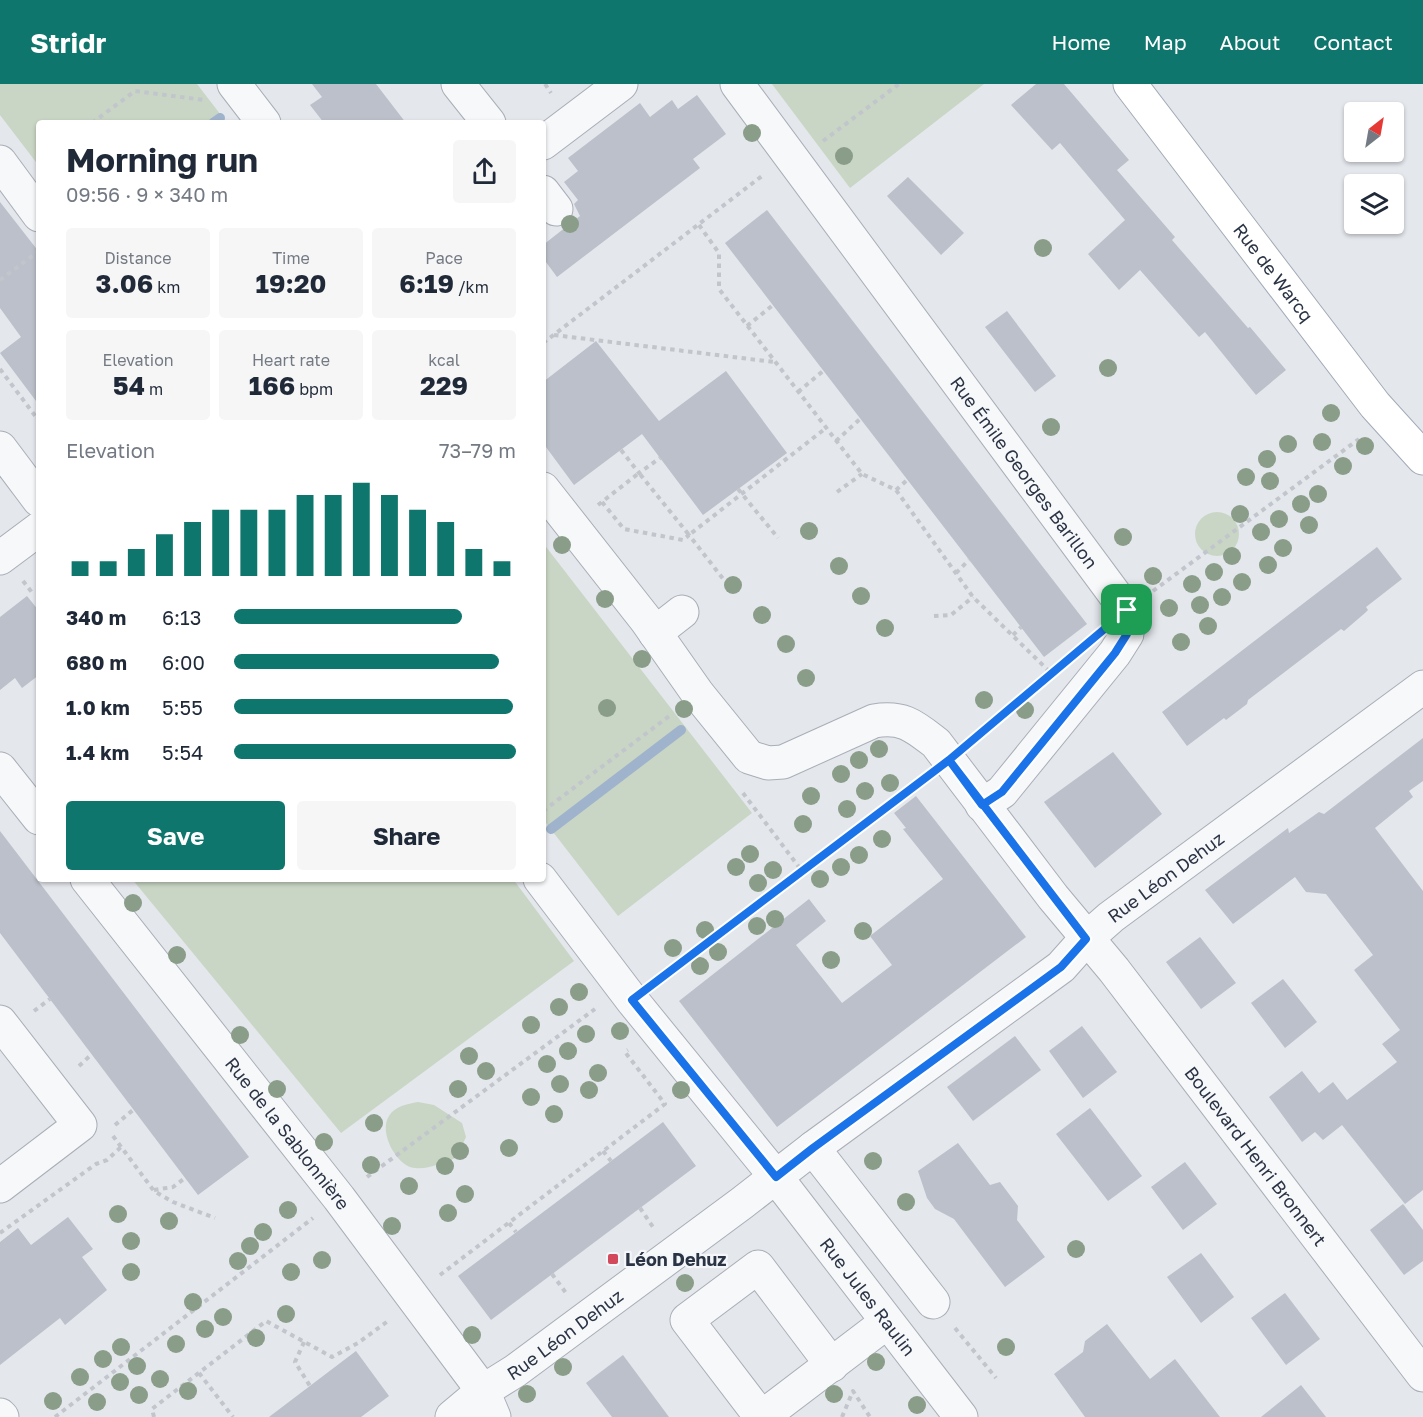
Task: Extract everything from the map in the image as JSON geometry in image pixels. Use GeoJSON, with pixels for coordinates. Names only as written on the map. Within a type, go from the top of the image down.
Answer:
{"type":"FeatureCollection","features":[{"type":"Feature","properties":{"kind":"main road","name":"Rue de Warcq"},"geometry":{"type":"LineString","coordinates":[[1130,84],[1387,418],[1423,458]]}},
{"type":"Feature","properties":{"kind":"street"},"geometry":{"type":"LineString","coordinates":[[458,84],[487,120]]}},
{"type":"Feature","properties":{"kind":"street"},"geometry":{"type":"LineString","coordinates":[[546,141],[621,84]]}},
{"type":"Feature","properties":{"kind":"street","name":"Rue Émile Georges Barillon"},"geometry":{"type":"LineString","coordinates":[[736,84],[1127,610]]}},
{"type":"Feature","properties":{"kind":"street"},"geometry":{"type":"LineString","coordinates":[[223,93],[260,120]]}},
{"type":"Feature","properties":{"kind":"street"},"geometry":{"type":"LineString","coordinates":[[0,162],[36,211]]}},
{"type":"Feature","properties":{"kind":"street"},"geometry":{"type":"LineString","coordinates":[[0,448],[36,496]]}},
{"type":"Feature","properties":{"kind":"street"},"geometry":{"type":"LineString","coordinates":[[546,493],[749,757],[768,763],[783,762],[874,721],[889,718],[912,724],[936,743],[1086,939]]}},
{"type":"Feature","properties":{"kind":"street"},"geometry":{"type":"LineString","coordinates":[[0,558],[36,531]]}},
{"type":"Feature","properties":{"kind":"street"},"geometry":{"type":"LineString","coordinates":[[982,805],[1002,792],[1115,653],[1127,634],[1127,610]]}},
{"type":"Feature","properties":{"kind":"street"},"geometry":{"type":"LineString","coordinates":[[655,633],[682,612]]}},
{"type":"Feature","properties":{"kind":"street","name":"Rue Léon Dehuz"},"geometry":{"type":"LineString","coordinates":[[452,1417],[488,1404],[515,1371],[813,1148],[1061,967],[1086,939],[1111,917],[1423,687]]}},
{"type":"Feature","properties":{"kind":"street"},"geometry":{"type":"LineString","coordinates":[[0,769],[36,814]]}},
{"type":"Feature","properties":{"kind":"street","name":"Rue de la Sablonnière"},"geometry":{"type":"LineString","coordinates":[[89,882],[339,1198],[488,1404]]}},
{"type":"Feature","properties":{"kind":"street","name":"Rue Jules Raulin"},"geometry":{"type":"LineString","coordinates":[[542,882],[632,1000],[776,1177],[961,1417]]}},
{"type":"Feature","properties":{"kind":"street","name":"Boulevard Henri Bronnert"},"geometry":{"type":"LineString","coordinates":[[1086,939],[1114,970],[1423,1376]]}},
{"type":"Feature","properties":{"kind":"street"},"geometry":{"type":"LineString","coordinates":[[0,1186],[80,1125],[6,1043]]}},
{"type":"Feature","properties":{"kind":"street"},"geometry":{"type":"LineString","coordinates":[[813,1148],[933,1302]]}},
{"type":"Feature","properties":{"kind":"street"},"geometry":{"type":"LineString","coordinates":[[832,1365],[758,1267],[687,1320],[762,1417],[832,1365],[887,1322]]}},
{"type":"Feature","properties":{"kind":"path"},"geometry":{"type":"LineString","coordinates":[[821,143],[899,84]]}},
{"type":"Feature","properties":{"kind":"path"},"geometry":{"type":"LineString","coordinates":[[96,120],[135,91],[223,93]]}},
{"type":"Feature","properties":{"kind":"path"},"geometry":{"type":"LineString","coordinates":[[546,341],[763,175]]}},
{"type":"Feature","properties":{"kind":"path"},"geometry":{"type":"LineString","coordinates":[[699,225],[719,253],[719,289],[836,441],[862,474],[896,490],[973,597],[1052,674]]}},
{"type":"Feature","properties":{"kind":"path"},"geometry":{"type":"LineString","coordinates":[[0,280],[36,253]]}},
{"type":"Feature","properties":{"kind":"path"},"geometry":{"type":"LineString","coordinates":[[747,326],[773,305]]}},
{"type":"Feature","properties":{"kind":"path"},"geometry":{"type":"LineString","coordinates":[[554,335],[775,362]]}},
{"type":"Feature","properties":{"kind":"path"},"geometry":{"type":"LineString","coordinates":[[0,369],[36,418]]}},
{"type":"Feature","properties":{"kind":"path"},"geometry":{"type":"LineString","coordinates":[[798,392],[823,370]]}},
{"type":"Feature","properties":{"kind":"path"},"geometry":{"type":"LineString","coordinates":[[1127,610],[1387,418]]}},
{"type":"Feature","properties":{"kind":"path"},"geometry":{"type":"LineString","coordinates":[[836,441],[860,419]]}},
{"type":"Feature","properties":{"kind":"path"},"geometry":{"type":"LineString","coordinates":[[602,502],[624,529],[683,540],[826,428]]}},
{"type":"Feature","properties":{"kind":"path"},"geometry":{"type":"LineString","coordinates":[[621,450],[724,580]]}},
{"type":"Feature","properties":{"kind":"path"},"geometry":{"type":"LineString","coordinates":[[596,507],[660,458]]}},
{"type":"Feature","properties":{"kind":"path"},"geometry":{"type":"LineString","coordinates":[[837,492],[862,474]]}},
{"type":"Feature","properties":{"kind":"path"},"geometry":{"type":"LineString","coordinates":[[896,490],[907,480]]}},
{"type":"Feature","properties":{"kind":"path"},"geometry":{"type":"LineString","coordinates":[[738,489],[778,538]]}},
{"type":"Feature","properties":{"kind":"path"},"geometry":{"type":"LineString","coordinates":[[956,573],[969,560]]}},
{"type":"Feature","properties":{"kind":"path"},"geometry":{"type":"LineString","coordinates":[[934,616],[951,615],[973,597]]}},
{"type":"Feature","properties":{"kind":"path"},"geometry":{"type":"LineString","coordinates":[[1012,635],[1021,627]]}},
{"type":"Feature","properties":{"kind":"path"},"geometry":{"type":"LineString","coordinates":[[55,1417],[339,1198],[596,1008],[632,1000],[949,760],[1060,667]]}},
{"type":"Feature","properties":{"kind":"path"},"geometry":{"type":"LineString","coordinates":[[546,810],[699,694]]}},
{"type":"Feature","properties":{"kind":"path"},"geometry":{"type":"LineString","coordinates":[[740,789],[802,871]]}},
{"type":"Feature","properties":{"kind":"path"},"geometry":{"type":"LineString","coordinates":[[33,1011],[50,999]]}},
{"type":"Feature","properties":{"kind":"path"},"geometry":{"type":"LineString","coordinates":[[436,1278],[665,1104],[625,1052],[634,1045]]}},
{"type":"Feature","properties":{"kind":"path"},"geometry":{"type":"LineString","coordinates":[[77,1067],[92,1054]]}},
{"type":"Feature","properties":{"kind":"path"},"geometry":{"type":"LineString","coordinates":[[133,1110],[108,1130],[154,1191],[173,1202],[215,1218]]}},
{"type":"Feature","properties":{"kind":"path"},"geometry":{"type":"LineString","coordinates":[[0,1233],[96,1164],[107,1160],[121,1147]]}},
{"type":"Feature","properties":{"kind":"path"},"geometry":{"type":"LineString","coordinates":[[603,1151],[611,1161]]}},
{"type":"Feature","properties":{"kind":"path"},"geometry":{"type":"LineString","coordinates":[[154,1191],[172,1187],[185,1178]]}},
{"type":"Feature","properties":{"kind":"path"},"geometry":{"type":"LineString","coordinates":[[640,1208],[654,1229]]}},
{"type":"Feature","properties":{"kind":"path"},"geometry":{"type":"LineString","coordinates":[[509,1222],[516,1232]]}},
{"type":"Feature","properties":{"kind":"path"},"geometry":{"type":"LineString","coordinates":[[552,1274],[570,1297]]}},
{"type":"Feature","properties":{"kind":"path"},"geometry":{"type":"LineString","coordinates":[[933,1302],[996,1377]]}},
{"type":"Feature","properties":{"kind":"path"},"geometry":{"type":"LineString","coordinates":[[154,1417],[152,1409],[266,1321],[332,1357],[358,1343],[389,1320]]}},
{"type":"Feature","properties":{"kind":"path"},"geometry":{"type":"LineString","coordinates":[[304,1342],[295,1362],[310,1386]]}},
{"type":"Feature","properties":{"kind":"path"},"geometry":{"type":"LineString","coordinates":[[198,1372],[233,1417]]}},
{"type":"Feature","properties":{"kind":"path"},"geometry":{"type":"LineString","coordinates":[[842,1417],[853,1391],[870,1417]]}},
{"type":"Feature","properties":{"kind":"green space"},"geometry":{"type":"Polygon","coordinates":[[[0,84],[197,84],[225,120],[36,120],[36,162],[0,115],[0,84]]]}},
{"type":"Feature","properties":{"kind":"green space"},"geometry":{"type":"Polygon","coordinates":[[[772,84],[984,84],[850,188],[772,84]]]}},
{"type":"Feature","properties":{"kind":"green space"},"geometry":{"type":"Polygon","coordinates":[[[1217,512],[1226,513],[1233,518],[1238,525],[1238,543],[1233,550],[1226,555],[1217,556],[1208,555],[1201,550],[1196,543],[1195,534],[1196,525],[1201,518],[1208,513],[1217,512]]]}},
{"type":"Feature","properties":{"kind":"green space"},"geometry":{"type":"Polygon","coordinates":[[[546,547],[752,813],[618,916],[546,823],[546,547]]]}},
{"type":"Feature","properties":{"kind":"green space"},"geometry":{"type":"Polygon","coordinates":[[[134,882],[515,882],[574,961],[341,1133],[134,882]]]}},
{"type":"Feature","properties":{"kind":"green space"},"geometry":{"type":"Polygon","coordinates":[[[418,1102],[434,1105],[462,1123],[466,1137],[456,1158],[430,1167],[415,1168],[402,1162],[391,1148],[386,1131],[389,1116],[398,1108],[418,1102]]]}},
{"type":"Feature","properties":{"kind":"building"},"geometry":{"type":"Polygon","coordinates":[[[312,84],[376,84],[404,120],[322,120],[310,105],[322,97],[312,84]]]}},
{"type":"Feature","properties":{"kind":"building"},"geometry":{"type":"Polygon","coordinates":[[[1036,84],[1064,84],[1129,160],[1117,170],[1175,237],[1172,240],[1286,370],[1256,395],[1205,332],[1199,337],[1140,270],[1119,290],[1088,254],[1125,220],[1060,143],[1052,150],[1011,105],[1036,84]]]}},
{"type":"Feature","properties":{"kind":"building"},"geometry":{"type":"Polygon","coordinates":[[[697,95],[726,134],[693,159],[700,168],[557,277],[546,262],[546,243],[580,216],[574,204],[578,200],[564,182],[578,171],[568,158],[640,103],[650,117],[672,100],[678,109],[697,95]]]}},
{"type":"Feature","properties":{"kind":"building"},"geometry":{"type":"Polygon","coordinates":[[[908,177],[964,233],[941,255],[887,196],[908,177]]]}},
{"type":"Feature","properties":{"kind":"building"},"geometry":{"type":"Polygon","coordinates":[[[0,202],[36,248],[36,401],[0,353],[21,337],[0,308],[0,202]]]}},
{"type":"Feature","properties":{"kind":"building"},"geometry":{"type":"Polygon","coordinates":[[[767,210],[1087,624],[1044,657],[725,243],[767,210]]]}},
{"type":"Feature","properties":{"kind":"building"},"geometry":{"type":"Polygon","coordinates":[[[1007,311],[1056,376],[1035,392],[985,327],[1007,311]]]}},
{"type":"Feature","properties":{"kind":"building"},"geometry":{"type":"Polygon","coordinates":[[[596,341],[659,421],[726,371],[787,453],[703,515],[642,434],[574,485],[546,447],[546,380],[596,341]]]}},
{"type":"Feature","properties":{"kind":"building"},"geometry":{"type":"Polygon","coordinates":[[[1377,547],[1402,579],[1366,607],[1368,610],[1344,631],[1341,629],[1248,700],[1247,704],[1226,720],[1224,718],[1187,746],[1162,712],[1377,547]]]}},
{"type":"Feature","properties":{"kind":"building"},"geometry":{"type":"Polygon","coordinates":[[[27,596],[36,607],[36,677],[22,688],[15,678],[0,690],[0,617],[27,596]]]}},
{"type":"Feature","properties":{"kind":"building"},"geometry":{"type":"Polygon","coordinates":[[[1423,738],[1423,781],[1409,791],[1413,797],[1375,828],[1423,891],[1423,1190],[1405,1204],[1342,1125],[1323,1140],[1315,1132],[1302,1142],[1269,1097],[1302,1071],[1319,1093],[1333,1082],[1347,1100],[1397,1062],[1382,1044],[1400,1030],[1354,970],[1373,955],[1326,894],[1306,892],[1295,877],[1233,924],[1205,890],[1288,828],[1289,833],[1319,812],[1324,814],[1423,738]]]}},
{"type":"Feature","properties":{"kind":"building"},"geometry":{"type":"Polygon","coordinates":[[[1113,752],[1162,814],[1095,868],[1044,802],[1113,752]]]}},
{"type":"Feature","properties":{"kind":"building"},"geometry":{"type":"Polygon","coordinates":[[[916,796],[1026,937],[777,1127],[679,1001],[809,899],[826,921],[796,945],[842,1003],[892,965],[870,936],[943,879],[903,829],[906,828],[894,813],[916,796]]]}},
{"type":"Feature","properties":{"kind":"building"},"geometry":{"type":"Polygon","coordinates":[[[0,831],[36,878],[36,882],[39,882],[249,1157],[198,1195],[0,933],[0,831]]]}},
{"type":"Feature","properties":{"kind":"building"},"geometry":{"type":"Polygon","coordinates":[[[1200,937],[1236,983],[1201,1009],[1166,962],[1200,937]]]}},
{"type":"Feature","properties":{"kind":"building"},"geometry":{"type":"Polygon","coordinates":[[[1283,979],[1317,1022],[1285,1048],[1251,1003],[1283,979]]]}},
{"type":"Feature","properties":{"kind":"building"},"geometry":{"type":"Polygon","coordinates":[[[1082,1026],[1117,1072],[1083,1098],[1049,1051],[1082,1026]]]}},
{"type":"Feature","properties":{"kind":"building"},"geometry":{"type":"Polygon","coordinates":[[[1015,1036],[1041,1070],[973,1121],[947,1087],[1015,1036]]]}},
{"type":"Feature","properties":{"kind":"building"},"geometry":{"type":"Polygon","coordinates":[[[1090,1108],[1142,1176],[1108,1201],[1056,1134],[1090,1108]]]}},
{"type":"Feature","properties":{"kind":"building"},"geometry":{"type":"Polygon","coordinates":[[[663,1122],[696,1166],[491,1320],[458,1276],[663,1122]]]}},
{"type":"Feature","properties":{"kind":"building"},"geometry":{"type":"Polygon","coordinates":[[[958,1143],[990,1185],[1000,1182],[1018,1206],[1017,1220],[1045,1257],[1005,1287],[954,1219],[935,1209],[927,1198],[918,1171],[958,1143]]]}},
{"type":"Feature","properties":{"kind":"building"},"geometry":{"type":"Polygon","coordinates":[[[1185,1162],[1217,1204],[1183,1230],[1151,1187],[1185,1162]]]}},
{"type":"Feature","properties":{"kind":"building"},"geometry":{"type":"Polygon","coordinates":[[[1403,1204],[1423,1230],[1423,1261],[1404,1275],[1370,1230],[1403,1204]]]}},
{"type":"Feature","properties":{"kind":"building"},"geometry":{"type":"Polygon","coordinates":[[[68,1217],[93,1249],[82,1257],[107,1290],[65,1325],[60,1318],[0,1365],[0,1242],[18,1228],[31,1245],[68,1217]]]}},
{"type":"Feature","properties":{"kind":"building"},"geometry":{"type":"Polygon","coordinates":[[[1201,1253],[1234,1297],[1201,1323],[1167,1277],[1201,1253]]]}},
{"type":"Feature","properties":{"kind":"building"},"geometry":{"type":"Polygon","coordinates":[[[1285,1293],[1320,1339],[1286,1365],[1251,1318],[1285,1293]]]}},
{"type":"Feature","properties":{"kind":"building"},"geometry":{"type":"Polygon","coordinates":[[[1107,1324],[1150,1379],[1175,1359],[1220,1417],[1085,1417],[1054,1374],[1083,1352],[1085,1341],[1107,1324]]]}},
{"type":"Feature","properties":{"kind":"building"},"geometry":{"type":"Polygon","coordinates":[[[356,1351],[389,1396],[361,1417],[269,1417],[356,1351]]]}},
{"type":"Feature","properties":{"kind":"building"},"geometry":{"type":"Polygon","coordinates":[[[623,1355],[669,1417],[612,1417],[586,1383],[623,1355]]]}},
{"type":"Feature","properties":{"kind":"building"},"geometry":{"type":"Polygon","coordinates":[[[1301,1385],[1326,1417],[1261,1417],[1301,1385]]]}},
{"type":"Feature","properties":{"kind":"waterway"},"geometry":{"type":"LineString","coordinates":[[551,829],[681,730]]}},
{"type":"Feature","properties":{"kind":"place","name":"Léon Dehuz"},"geometry":{"type":"Point","coordinates":[613,1259]}},
{"type":"Feature","properties":{"kind":"route"},"geometry":{"type":"LineString","coordinates":[[1127,610],[949,760],[982,805],[1086,939],[1061,967],[776,1177],[632,1000],[949,760],[982,805],[1002,792],[1115,653],[1127,634],[1127,610]]}}]}
